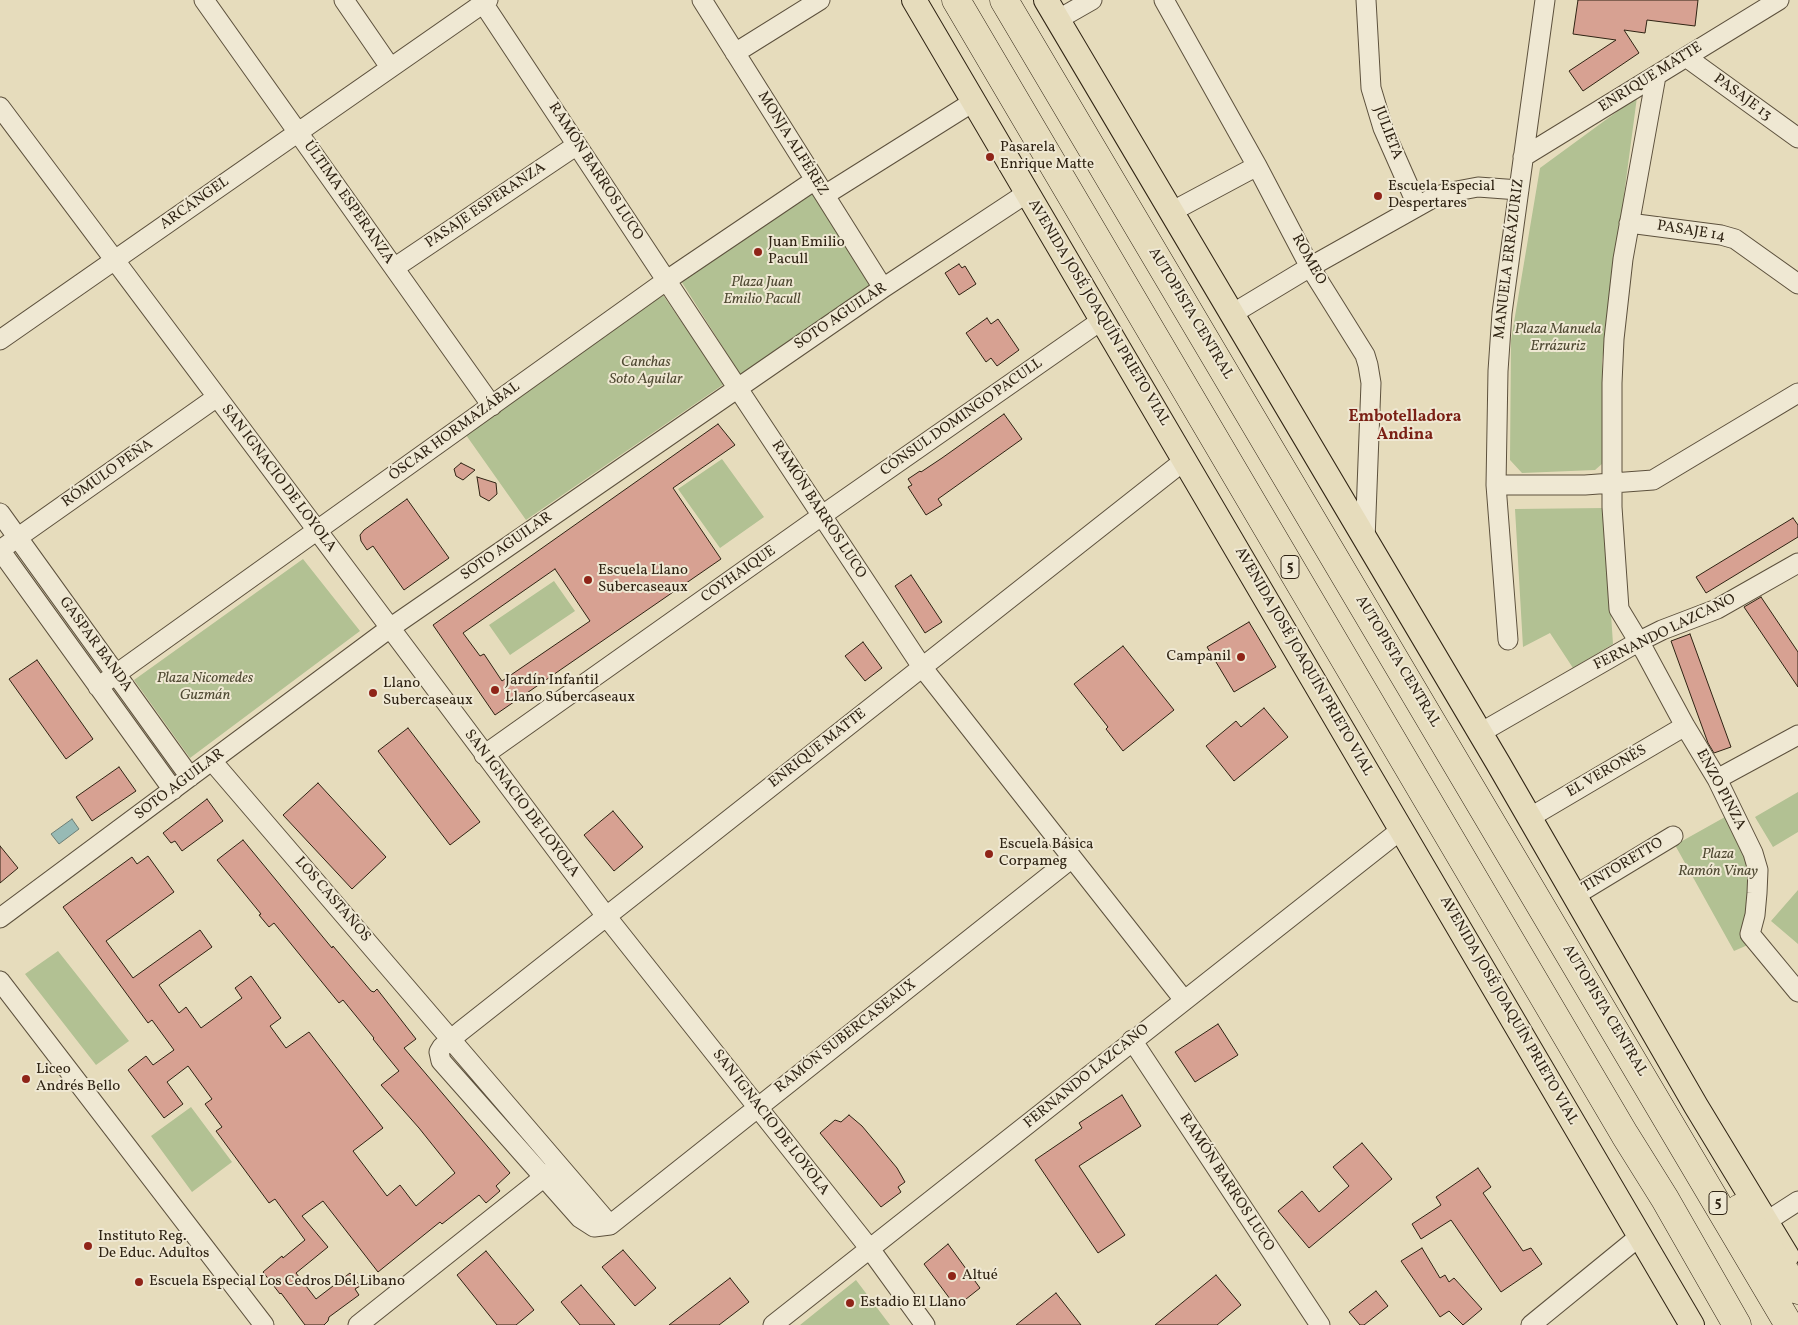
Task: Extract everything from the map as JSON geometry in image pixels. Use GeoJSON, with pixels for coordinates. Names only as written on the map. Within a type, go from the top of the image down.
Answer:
{"type":"FeatureCollection","features":[{"type":"Feature","properties":{"kind":"highway","name":"5"},"geometry":{"type":"LineString","coordinates":[[956,0],[1625,1135],[1665,1199],[1737,1325]]}},
{"type":"Feature","properties":{"kind":"highway","name":"AUTOPISTA CENTRAL"},"geometry":{"type":"LineString","coordinates":[[1004,0],[1790,1325]]}},
{"type":"Feature","properties":{"kind":"highway"},"geometry":{"type":"LineString","coordinates":[[1646,1081],[1675,1116],[1798,1290]]}},
{"type":"Feature","properties":{"kind":"highway"},"geometry":{"type":"LineString","coordinates":[[1665,1199],[1717,1325]]}},
{"type":"Feature","properties":{"kind":"main road","name":"AVENIDA JOSÉ JOAQUÍN PRIETO VIAL"},"geometry":{"type":"LineString","coordinates":[[914,0],[1692,1325]]}},
{"type":"Feature","properties":{"kind":"main road"},"geometry":{"type":"LineString","coordinates":[[1052,10],[1480,733],[1696,1106],[1798,1274]]}},
{"type":"Feature","properties":{"kind":"street","name":"ÚLTIMA ESPERANZA"},"geometry":{"type":"LineString","coordinates":[[204,0],[492,406]]}},
{"type":"Feature","properties":{"kind":"street"},"geometry":{"type":"LineString","coordinates":[[344,0],[390,67]]}},
{"type":"Feature","properties":{"kind":"street","name":"MONJA ALFÉREZ"},"geometry":{"type":"LineString","coordinates":[[702,0],[883,288]]}},
{"type":"Feature","properties":{"kind":"street"},"geometry":{"type":"LineString","coordinates":[[735,53],[820,0]]}},
{"type":"Feature","properties":{"kind":"street"},"geometry":{"type":"LineString","coordinates":[[1052,10],[1092,0]]}},
{"type":"Feature","properties":{"kind":"street","name":"ROMEO"},"geometry":{"type":"LineString","coordinates":[[1164,0],[1257,166],[1310,267],[1365,355],[1371,382],[1365,540]]}},
{"type":"Feature","properties":{"kind":"street","name":"JULIETA"},"geometry":{"type":"LineString","coordinates":[[1366,0],[1371,88],[1383,128],[1417,205]]}},
{"type":"Feature","properties":{"kind":"street","name":"MANUELA ERRÁZURIZ"},"geometry":{"type":"LineString","coordinates":[[1508,640],[1496,485],[1500,338],[1545,0]]}},
{"type":"Feature","properties":{"kind":"street","name":"ENRIQUE MATTE"},"geometry":{"type":"LineString","coordinates":[[1523,157],[1779,0]]}},
{"type":"Feature","properties":{"kind":"street","name":"ARCÁNGEL"},"geometry":{"type":"LineString","coordinates":[[0,340],[484,1]]}},
{"type":"Feature","properties":{"kind":"street","name":"RAMÓN BARROS LUCO"},"geometry":{"type":"LineString","coordinates":[[484,1],[922,667],[1184,1000]]}},
{"type":"Feature","properties":{"kind":"street","name":"PASAJE 13"},"geometry":{"type":"LineString","coordinates":[[1686,57],[1798,138]]}},
{"type":"Feature","properties":{"kind":"street"},"geometry":{"type":"LineString","coordinates":[[1638,642],[1618,609],[1612,507],[1612,383],[1618,294],[1656,76]]}},
{"type":"Feature","properties":{"kind":"street","name":"ÓSCAR HORMAZÁBAL"},"geometry":{"type":"LineString","coordinates":[[98,686],[667,280],[820,188],[973,102]]}},
{"type":"Feature","properties":{"kind":"street","name":"SAN IGNACIO DE LOYOLA"},"geometry":{"type":"LineString","coordinates":[[0,107],[6,127],[114,260],[606,916],[870,1249],[925,1325]]}},
{"type":"Feature","properties":{"kind":"street","name":"PASAJE ESPERANZA"},"geometry":{"type":"LineString","coordinates":[[394,268],[577,145]]}},
{"type":"Feature","properties":{"kind":"street"},"geometry":{"type":"LineString","coordinates":[[1171,212],[1257,166]]}},
{"type":"Feature","properties":{"kind":"street"},"geometry":{"type":"LineString","coordinates":[[1232,314],[1417,205],[1446,193],[1462,190],[1490,187],[1519,190]]}},
{"type":"Feature","properties":{"kind":"street","name":"SOTO AGUILAR"},"geometry":{"type":"LineString","coordinates":[[0,918],[390,628],[883,288],[1027,193]]}},
{"type":"Feature","properties":{"kind":"street","name":"PASAJE 14"},"geometry":{"type":"LineString","coordinates":[[1629,223],[1721,235],[1735,239],[1798,284]]}},
{"type":"Feature","properties":{"kind":"street","name":"CÓNSUL DOMINGO PACULL"},"geometry":{"type":"LineString","coordinates":[[822,516],[1102,320]]}},
{"type":"Feature","properties":{"kind":"street"},"geometry":{"type":"LineString","coordinates":[[1496,485],[1647,482],[1658,478],[1798,393]]}},
{"type":"Feature","properties":{"kind":"street","name":"RÓMULO PEÑA"},"geometry":{"type":"LineString","coordinates":[[0,550],[217,397]]}},
{"type":"Feature","properties":{"kind":"street","name":"ENRIQUE MATTE"},"geometry":{"type":"LineString","coordinates":[[452,1038],[1185,460]]}},
{"type":"Feature","properties":{"kind":"street","name":"GASPAR BANDA"},"geometry":{"type":"LineString","coordinates":[[0,513],[190,777]]}},
{"type":"Feature","properties":{"kind":"street","name":"COYHAIQUE"},"geometry":{"type":"LineString","coordinates":[[484,755],[822,516]]}},
{"type":"Feature","properties":{"kind":"street","name":"GASPAR BANDA"},"geometry":{"type":"LineString","coordinates":[[0,550],[173,790]]}},
{"type":"Feature","properties":{"kind":"street","name":"FERNANDO LAZCANO"},"geometry":{"type":"LineString","coordinates":[[1480,733],[1638,642],[1662,630],[1717,609],[1798,562]]}},
{"type":"Feature","properties":{"kind":"street","name":"ENZO PINZA"},"geometry":{"type":"LineString","coordinates":[[1638,642],[1717,779],[1753,853],[1758,870],[1755,915],[1750,934],[1798,992]]}},
{"type":"Feature","properties":{"kind":"street","name":"EL VERONÉS"},"geometry":{"type":"LineString","coordinates":[[1529,818],[1685,726]]}},
{"type":"Feature","properties":{"kind":"street"},"geometry":{"type":"LineString","coordinates":[[1717,779],[1798,735]]}},
{"type":"Feature","properties":{"kind":"street","name":"LOS CASTAÑOS"},"geometry":{"type":"LineString","coordinates":[[212,761],[452,1038],[559,1165],[602,1226]]}},
{"type":"Feature","properties":{"kind":"street","name":"FERNANDO LAZCANO"},"geometry":{"type":"LineString","coordinates":[[773,1325],[1402,829]]}},
{"type":"Feature","properties":{"kind":"street","name":"TINTORETTO"},"geometry":{"type":"LineString","coordinates":[[1574,896],[1673,836]]}},
{"type":"Feature","properties":{"kind":"street","name":"RAMÓN SUBERCASEAUX"},"geometry":{"type":"LineString","coordinates":[[602,1226],[757,1108],[1072,858]]}},
{"type":"Feature","properties":{"kind":"street"},"geometry":{"type":"LineString","coordinates":[[0,981],[264,1325]]}},
{"type":"Feature","properties":{"kind":"street"},"geometry":{"type":"LineString","coordinates":[[452,1038],[442,1046],[439,1052],[441,1061],[580,1218],[602,1226]]}},
{"type":"Feature","properties":{"kind":"street","name":"RAMÓN BARROS LUCO"},"geometry":{"type":"LineString","coordinates":[[1132,1040],[1320,1325]]}},
{"type":"Feature","properties":{"kind":"street"},"geometry":{"type":"LineString","coordinates":[[358,1325],[559,1165]]}},
{"type":"Feature","properties":{"kind":"street"},"geometry":{"type":"LineString","coordinates":[[1767,1221],[1798,1201]]}},
{"type":"Feature","properties":{"kind":"street"},"geometry":{"type":"LineString","coordinates":[[1531,1325],[1640,1236]]}},
{"type":"Feature","properties":{"kind":"green space","name":"Plaza Manuela Errázuriz"},"geometry":{"type":"Polygon","coordinates":[[[1637,97],[1602,361],[1603,463],[1595,470],[1522,473],[1510,460],[1511,340],[1540,168],[1637,97]]]}},
{"type":"Feature","properties":{"kind":"green space","name":"Plaza Juan Emilio Pacull"},"geometry":{"type":"Polygon","coordinates":[[[816,186],[879,286],[743,379],[676,273],[816,186]]]}},
{"type":"Feature","properties":{"kind":"green space","name":"Canchas Soto Aguilar"},"geometry":{"type":"Polygon","coordinates":[[[661,292],[724,384],[526,520],[466,435],[661,292]]]}},
{"type":"Feature","properties":{"kind":"green space"},"geometry":{"type":"Polygon","coordinates":[[[722,459],[764,517],[720,548],[678,489],[722,459]]]}},
{"type":"Feature","properties":{"kind":"green space"},"geometry":{"type":"Polygon","coordinates":[[[1604,508],[1613,644],[1573,668],[1550,633],[1523,647],[1515,509],[1604,508]]]}},
{"type":"Feature","properties":{"kind":"green space","name":"Plaza Nicomedes Guzmán"},"geometry":{"type":"Polygon","coordinates":[[[303,559],[360,631],[190,758],[134,680],[303,559]]]}},
{"type":"Feature","properties":{"kind":"green space"},"geometry":{"type":"Polygon","coordinates":[[[554,581],[575,611],[510,655],[489,625],[554,581]]]}},
{"type":"Feature","properties":{"kind":"green space"},"geometry":{"type":"Polygon","coordinates":[[[1798,792],[1798,832],[1773,847],[1755,817],[1798,792]]]}},
{"type":"Feature","properties":{"kind":"green space","name":"Plaza Ramón Vinay"},"geometry":{"type":"Polygon","coordinates":[[[1725,817],[1754,871],[1750,944],[1734,951],[1675,845],[1725,817]]]}},
{"type":"Feature","properties":{"kind":"green space"},"geometry":{"type":"Polygon","coordinates":[[[1798,890],[1798,944],[1771,921],[1798,890]]]}},
{"type":"Feature","properties":{"kind":"green space"},"geometry":{"type":"Polygon","coordinates":[[[58,951],[129,1041],[96,1065],[25,974],[58,951]]]}},
{"type":"Feature","properties":{"kind":"green space"},"geometry":{"type":"Polygon","coordinates":[[[191,1107],[232,1162],[192,1192],[151,1136],[191,1107]]]}},
{"type":"Feature","properties":{"kind":"green space","name":"Estadio El Llano"},"geometry":{"type":"Polygon","coordinates":[[[856,1280],[890,1325],[800,1325],[856,1280]]]}},
{"type":"Feature","properties":{"kind":"water"},"geometry":{"type":"Polygon","coordinates":[[[72,819],[79,829],[59,844],[51,834],[72,819]]]}},
{"type":"Feature","properties":{"kind":"building"},"geometry":{"type":"Polygon","coordinates":[[[1578,0],[1698,0],[1695,26],[1647,20],[1645,33],[1624,30],[1639,53],[1583,91],[1569,71],[1616,40],[1573,34],[1578,0]]]}},
{"type":"Feature","properties":{"kind":"building"},"geometry":{"type":"Polygon","coordinates":[[[959,264],[962,268],[965,266],[976,284],[959,295],[945,273],[959,264]]]}},
{"type":"Feature","properties":{"kind":"building"},"geometry":{"type":"Polygon","coordinates":[[[987,318],[991,324],[998,319],[1019,350],[997,366],[991,358],[986,362],[966,333],[987,318]]]}},
{"type":"Feature","properties":{"kind":"building"},"geometry":{"type":"Polygon","coordinates":[[[1004,414],[1022,439],[938,499],[942,505],[926,515],[908,487],[912,485],[908,479],[942,458],[1004,414]]]}},
{"type":"Feature","properties":{"kind":"building"},"geometry":{"type":"Polygon","coordinates":[[[718,424],[735,445],[673,488],[721,559],[495,715],[433,625],[718,424]],[[555,569],[463,633],[480,656],[484,654],[502,681],[590,621],[555,569]]]}},
{"type":"Feature","properties":{"kind":"building"},"geometry":{"type":"Polygon","coordinates":[[[461,463],[475,470],[463,480],[456,476],[454,469],[461,463]]]}},
{"type":"Feature","properties":{"kind":"building"},"geometry":{"type":"Polygon","coordinates":[[[477,477],[496,483],[497,494],[489,501],[480,496],[477,477]]]}},
{"type":"Feature","properties":{"kind":"building"},"geometry":{"type":"Polygon","coordinates":[[[407,499],[449,558],[404,590],[373,546],[367,550],[361,541],[360,535],[364,530],[407,499]]]}},
{"type":"Feature","properties":{"kind":"building"},"geometry":{"type":"Polygon","coordinates":[[[1793,518],[1798,525],[1798,537],[1706,593],[1696,577],[1793,518]]]}},
{"type":"Feature","properties":{"kind":"building"},"geometry":{"type":"Polygon","coordinates":[[[911,575],[942,622],[925,633],[895,586],[911,575]]]}},
{"type":"Feature","properties":{"kind":"building"},"geometry":{"type":"Polygon","coordinates":[[[1761,597],[1798,652],[1798,687],[1744,607],[1761,597]]]}},
{"type":"Feature","properties":{"kind":"building","name":"Campanil"},"geometry":{"type":"Polygon","coordinates":[[[1249,622],[1276,667],[1234,692],[1207,647],[1249,622]]]}},
{"type":"Feature","properties":{"kind":"building"},"geometry":{"type":"Polygon","coordinates":[[[1690,634],[1731,747],[1714,753],[1708,743],[1671,641],[1690,634]]]}},
{"type":"Feature","properties":{"kind":"building"},"geometry":{"type":"Polygon","coordinates":[[[863,642],[882,668],[865,681],[845,656],[863,642]]]}},
{"type":"Feature","properties":{"kind":"building"},"geometry":{"type":"Polygon","coordinates":[[[1123,646],[1174,710],[1123,751],[1106,729],[1108,727],[1074,684],[1123,646]]]}},
{"type":"Feature","properties":{"kind":"building"},"geometry":{"type":"Polygon","coordinates":[[[37,660],[93,739],[66,759],[9,679],[37,660]]]}},
{"type":"Feature","properties":{"kind":"building"},"geometry":{"type":"Polygon","coordinates":[[[1264,708],[1288,737],[1234,781],[1206,746],[1236,721],[1241,727],[1264,708]]]}},
{"type":"Feature","properties":{"kind":"building"},"geometry":{"type":"Polygon","coordinates":[[[408,728],[480,822],[450,845],[378,751],[408,728]]]}},
{"type":"Feature","properties":{"kind":"building"},"geometry":{"type":"Polygon","coordinates":[[[119,767],[136,791],[92,821],[76,797],[119,767]]]}},
{"type":"Feature","properties":{"kind":"building"},"geometry":{"type":"Polygon","coordinates":[[[318,783],[386,857],[352,889],[283,815],[318,783]]]}},
{"type":"Feature","properties":{"kind":"building"},"geometry":{"type":"Polygon","coordinates":[[[207,799],[223,821],[182,851],[175,841],[171,843],[163,833],[207,799]]]}},
{"type":"Feature","properties":{"kind":"building"},"geometry":{"type":"Polygon","coordinates":[[[613,811],[643,847],[614,871],[584,835],[613,811]]]}},
{"type":"Feature","properties":{"kind":"building"},"geometry":{"type":"Polygon","coordinates":[[[243,840],[332,948],[333,946],[371,991],[374,992],[377,989],[416,1039],[404,1048],[510,1173],[496,1186],[500,1191],[486,1203],[479,1195],[442,1224],[440,1222],[378,1272],[323,1201],[302,1216],[328,1247],[296,1273],[316,1299],[350,1273],[360,1286],[355,1289],[359,1295],[329,1317],[324,1325],[305,1325],[263,1272],[305,1240],[275,1199],[269,1203],[216,1131],[222,1127],[205,1104],[212,1099],[188,1066],[167,1082],[183,1104],[164,1118],[128,1070],[146,1056],[153,1065],[174,1050],[152,1020],[148,1023],[63,907],[132,857],[137,864],[148,856],[174,892],[106,941],[133,978],[200,930],[212,947],[159,985],[179,1013],[186,1007],[201,1028],[242,998],[235,988],[251,976],[281,1018],[270,1026],[286,1048],[309,1032],[383,1128],[353,1151],[387,1196],[400,1185],[416,1206],[455,1173],[381,1085],[399,1071],[374,1038],[343,1000],[339,1003],[274,923],[269,927],[259,915],[261,914],[217,860],[243,840]]]}},
{"type":"Feature","properties":{"kind":"building"},"geometry":{"type":"Polygon","coordinates":[[[0,846],[18,868],[0,883],[0,846]]]}},
{"type":"Feature","properties":{"kind":"building"},"geometry":{"type":"Polygon","coordinates":[[[1218,1024],[1238,1055],[1195,1082],[1175,1052],[1218,1024]]]}},
{"type":"Feature","properties":{"kind":"building"},"geometry":{"type":"Polygon","coordinates":[[[1122,1095],[1141,1126],[1079,1166],[1125,1235],[1098,1253],[1035,1160],[1082,1128],[1079,1123],[1122,1095]]]}},
{"type":"Feature","properties":{"kind":"building"},"geometry":{"type":"Polygon","coordinates":[[[849,1115],[862,1126],[897,1168],[905,1182],[898,1187],[901,1192],[881,1207],[820,1133],[835,1120],[841,1122],[849,1115]]]}},
{"type":"Feature","properties":{"kind":"building"},"geometry":{"type":"Polygon","coordinates":[[[1362,1143],[1392,1179],[1309,1248],[1278,1211],[1302,1191],[1319,1212],[1349,1186],[1333,1167],[1362,1143]]]}},
{"type":"Feature","properties":{"kind":"building"},"geometry":{"type":"Polygon","coordinates":[[[1478,1168],[1491,1187],[1483,1193],[1523,1251],[1531,1248],[1542,1264],[1501,1292],[1451,1220],[1421,1239],[1412,1224],[1441,1205],[1436,1197],[1478,1168]]]}},
{"type":"Feature","properties":{"kind":"building","name":"Altué"},"geometry":{"type":"Polygon","coordinates":[[[948,1244],[980,1288],[956,1307],[924,1264],[948,1244]]]}},
{"type":"Feature","properties":{"kind":"building"},"geometry":{"type":"Polygon","coordinates":[[[1422,1248],[1440,1278],[1445,1275],[1449,1282],[1454,1278],[1482,1309],[1463,1325],[1449,1311],[1440,1317],[1401,1261],[1422,1248]]]}},
{"type":"Feature","properties":{"kind":"building"},"geometry":{"type":"Polygon","coordinates":[[[623,1250],[656,1288],[635,1306],[602,1267],[623,1250]]]}},
{"type":"Feature","properties":{"kind":"building"},"geometry":{"type":"Polygon","coordinates":[[[486,1251],[534,1310],[516,1325],[497,1325],[457,1275],[486,1251]]]}},
{"type":"Feature","properties":{"kind":"building"},"geometry":{"type":"Polygon","coordinates":[[[1216,1275],[1241,1305],[1217,1325],[1155,1325],[1216,1275]]]}},
{"type":"Feature","properties":{"kind":"building"},"geometry":{"type":"Polygon","coordinates":[[[730,1278],[749,1302],[719,1325],[669,1325],[730,1278]]]}},
{"type":"Feature","properties":{"kind":"building"},"geometry":{"type":"Polygon","coordinates":[[[581,1285],[615,1325],[580,1325],[561,1302],[581,1285]]]}},
{"type":"Feature","properties":{"kind":"building"},"geometry":{"type":"Polygon","coordinates":[[[1376,1291],[1388,1306],[1364,1325],[1360,1325],[1349,1312],[1376,1291]]]}},
{"type":"Feature","properties":{"kind":"building"},"geometry":{"type":"Polygon","coordinates":[[[1056,1293],[1081,1325],[1016,1325],[1056,1293]]]}},
{"type":"Feature","properties":{"kind":"place","name":"Pasarela Enrique Matte"},"geometry":{"type":"Point","coordinates":[990,157]}},
{"type":"Feature","properties":{"kind":"place","name":"Escuela Especial Despertares"},"geometry":{"type":"Point","coordinates":[1378,196]}},
{"type":"Feature","properties":{"kind":"place","name":"Juan Emilio Pacull"},"geometry":{"type":"Point","coordinates":[758,252]}},
{"type":"Feature","properties":{"kind":"place","name":"Escuela Llano Subercaseaux"},"geometry":{"type":"Point","coordinates":[588,580]}},
{"type":"Feature","properties":{"kind":"place","name":"Campanil"},"geometry":{"type":"Point","coordinates":[1241,657]}},
{"type":"Feature","properties":{"kind":"place","name":"Jardín Infantil Llano Subercaseaux"},"geometry":{"type":"Point","coordinates":[495,690]}},
{"type":"Feature","properties":{"kind":"place","name":"Llano Subercaseaux"},"geometry":{"type":"Point","coordinates":[373,693]}},
{"type":"Feature","properties":{"kind":"place","name":"Escuela Básica Corpameg"},"geometry":{"type":"Point","coordinates":[989,854]}},
{"type":"Feature","properties":{"kind":"place","name":"Liceo Andrés Bello"},"geometry":{"type":"Point","coordinates":[26,1079]}},
{"type":"Feature","properties":{"kind":"place","name":"Instituto Reg. De Educ. Adultos"},"geometry":{"type":"Point","coordinates":[88,1246]}},
{"type":"Feature","properties":{"kind":"place","name":"Altué"},"geometry":{"type":"Point","coordinates":[952,1276]}},
{"type":"Feature","properties":{"kind":"place","name":"Escuela Especial Los Cedros Del Libano"},"geometry":{"type":"Point","coordinates":[139,1282]}},
{"type":"Feature","properties":{"kind":"place","name":"Estadio El Llano"},"geometry":{"type":"Point","coordinates":[850,1303]}},
{"type":"Feature","properties":{"kind":"district","name":"Embotelladora Andina"},"geometry":{"type":"Point","coordinates":[1405,427]}}]}
